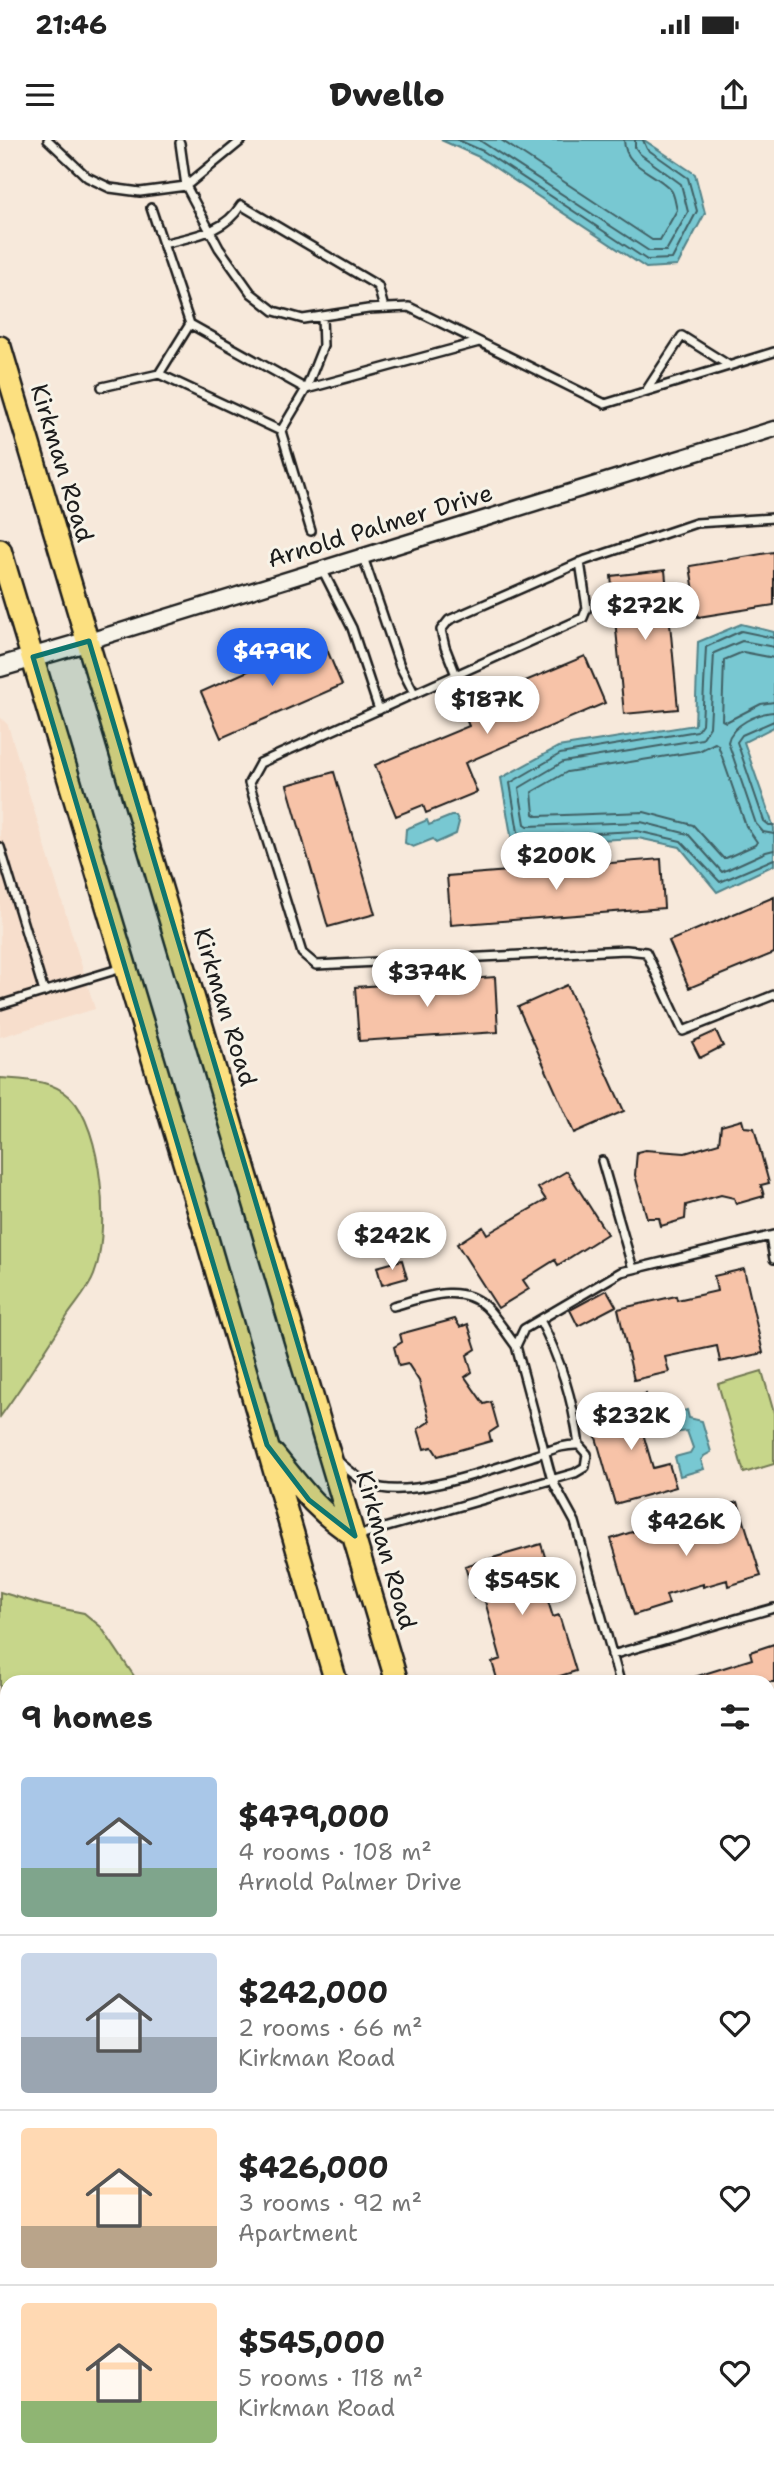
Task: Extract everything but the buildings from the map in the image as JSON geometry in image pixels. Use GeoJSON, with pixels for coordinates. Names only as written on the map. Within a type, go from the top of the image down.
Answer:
{"type":"FeatureCollection","features":[{"type":"Feature","properties":{"kind":"main road","name":"Kirkman Road"},"geometry":{"type":"LineString","coordinates":[[0,347],[395,1675]]}},
{"type":"Feature","properties":{"kind":"main road"},"geometry":{"type":"LineString","coordinates":[[0,550],[126,967],[333,1675]]}},
{"type":"Feature","properties":{"kind":"main road"},"geometry":{"type":"LineString","coordinates":[[267,1445],[309,1500],[355,1536]]}},
{"type":"Feature","properties":{"kind":"street","name":"Arnold Palmer Drive"},"geometry":{"type":"LineString","coordinates":[[0,667],[774,429]]}},
{"type":"Feature","properties":{"kind":"lane"},"geometry":{"type":"LineString","coordinates":[[48,140],[87,177],[110,188],[140,191],[186,186],[242,140]]}},
{"type":"Feature","properties":{"kind":"lane"},"geometry":{"type":"LineString","coordinates":[[180,141],[186,186],[251,293],[274,311],[303,319],[409,307],[605,404],[774,352]]}},
{"type":"Feature","properties":{"kind":"lane"},"geometry":{"type":"LineString","coordinates":[[163,244],[211,231],[233,218],[241,205],[378,286],[384,308]]}},
{"type":"Feature","properties":{"kind":"lane"},"geometry":{"type":"LineString","coordinates":[[151,208],[190,324],[306,389],[480,342]]}},
{"type":"Feature","properties":{"kind":"lane"},"geometry":{"type":"LineString","coordinates":[[281,431],[306,389],[323,346],[323,316]]}},
{"type":"Feature","properties":{"kind":"lane"},"geometry":{"type":"LineString","coordinates":[[159,374],[190,324]]}},
{"type":"Feature","properties":{"kind":"lane"},"geometry":{"type":"LineString","coordinates":[[645,391],[682,336],[730,366]]}},
{"type":"Feature","properties":{"kind":"lane"},"geometry":{"type":"LineString","coordinates":[[102,387],[159,374],[281,431],[312,531]]}},
{"type":"Feature","properties":{"kind":"lane"},"geometry":{"type":"LineString","coordinates":[[456,675],[441,630],[449,620],[580,562],[696,523],[774,518]]}},
{"type":"Feature","properties":{"kind":"lane"},"geometry":{"type":"LineString","coordinates":[[363,557],[400,666],[414,693]]}},
{"type":"Feature","properties":{"kind":"lane"},"geometry":{"type":"LineString","coordinates":[[580,562],[587,608],[583,618],[260,763],[249,783],[302,953],[316,965],[626,950],[646,953],[683,1031],[774,995]]}},
{"type":"Feature","properties":{"kind":"lane"},"geometry":{"type":"LineString","coordinates":[[322,569],[352,628],[379,710]]}},
{"type":"Feature","properties":{"kind":"lane"},"geometry":{"type":"LineString","coordinates":[[0,847],[44,992]]}},
{"type":"Feature","properties":{"kind":"lane"},"geometry":{"type":"LineString","coordinates":[[0,1006],[126,967]]}},
{"type":"Feature","properties":{"kind":"lane"},"geometry":{"type":"LineString","coordinates":[[602,1161],[633,1269]]}},
{"type":"Feature","properties":{"kind":"lane"},"geometry":{"type":"LineString","coordinates":[[516,1346],[524,1329],[621,1272],[772,1236],[774,1259]]}},
{"type":"Feature","properties":{"kind":"lane"},"geometry":{"type":"LineString","coordinates":[[393,1306],[443,1292],[469,1295],[485,1307],[516,1346],[552,1480],[575,1522],[618,1675]]}},
{"type":"Feature","properties":{"kind":"lane"},"geometry":{"type":"LineString","coordinates":[[355,1536],[552,1480],[585,1467],[587,1454],[579,1444],[575,1416],[557,1357],[540,1320]]}},
{"type":"Feature","properties":{"kind":"lane"},"geometry":{"type":"LineString","coordinates":[[331,1454],[352,1474],[372,1486],[406,1490],[566,1444],[579,1444]]}},
{"type":"Feature","properties":{"kind":"lane"},"geometry":{"type":"LineString","coordinates":[[612,1655],[774,1608]]}},
{"type":"Feature","properties":{"kind":"highlighted area"},"geometry":{"type":"Polygon","coordinates":[[[89,641],[355,1536],[309,1500],[267,1445],[33,657],[89,641]]]}},
{"type":"Feature","properties":{"kind":"shaded area"},"geometry":{"type":"Polygon","coordinates":[[[0,717],[8,725],[95,1009],[0,1037],[0,717]]]}},
{"type":"Feature","properties":{"kind":"green space"},"geometry":{"type":"Polygon","coordinates":[[[0,1078],[28,1080],[55,1087],[70,1097],[81,1112],[96,1156],[102,1234],[94,1275],[86,1291],[0,1417],[0,1078]]]}},
{"type":"Feature","properties":{"kind":"green space"},"geometry":{"type":"Polygon","coordinates":[[[762,1371],[774,1413],[774,1464],[744,1473],[718,1384],[762,1371]]]}},
{"type":"Feature","properties":{"kind":"green space"},"geometry":{"type":"Polygon","coordinates":[[[0,1592],[84,1613],[101,1627],[133,1675],[0,1675],[0,1592]]]}},
{"type":"Feature","properties":{"kind":"water"},"geometry":{"type":"Polygon","coordinates":[[[441,140],[644,140],[695,174],[705,213],[677,266],[646,268],[479,157],[441,140]]]}},
{"type":"Feature","properties":{"kind":"water"},"geometry":{"type":"Polygon","coordinates":[[[741,624],[774,632],[774,727],[744,742],[774,828],[774,865],[717,892],[680,847],[638,838],[535,843],[512,841],[501,778],[558,747],[695,725],[698,642],[741,624]]]}},
{"type":"Feature","properties":{"kind":"water"},"geometry":{"type":"Polygon","coordinates":[[[456,816],[459,822],[456,834],[436,843],[433,839],[413,847],[405,843],[406,829],[427,820],[429,825],[456,816]]]}},
{"type":"Feature","properties":{"kind":"water"},"geometry":{"type":"Polygon","coordinates":[[[687,1410],[689,1418],[702,1421],[711,1452],[701,1460],[704,1469],[680,1476],[675,1457],[690,1453],[693,1448],[687,1431],[668,1434],[663,1417],[687,1410]]]}}]}
